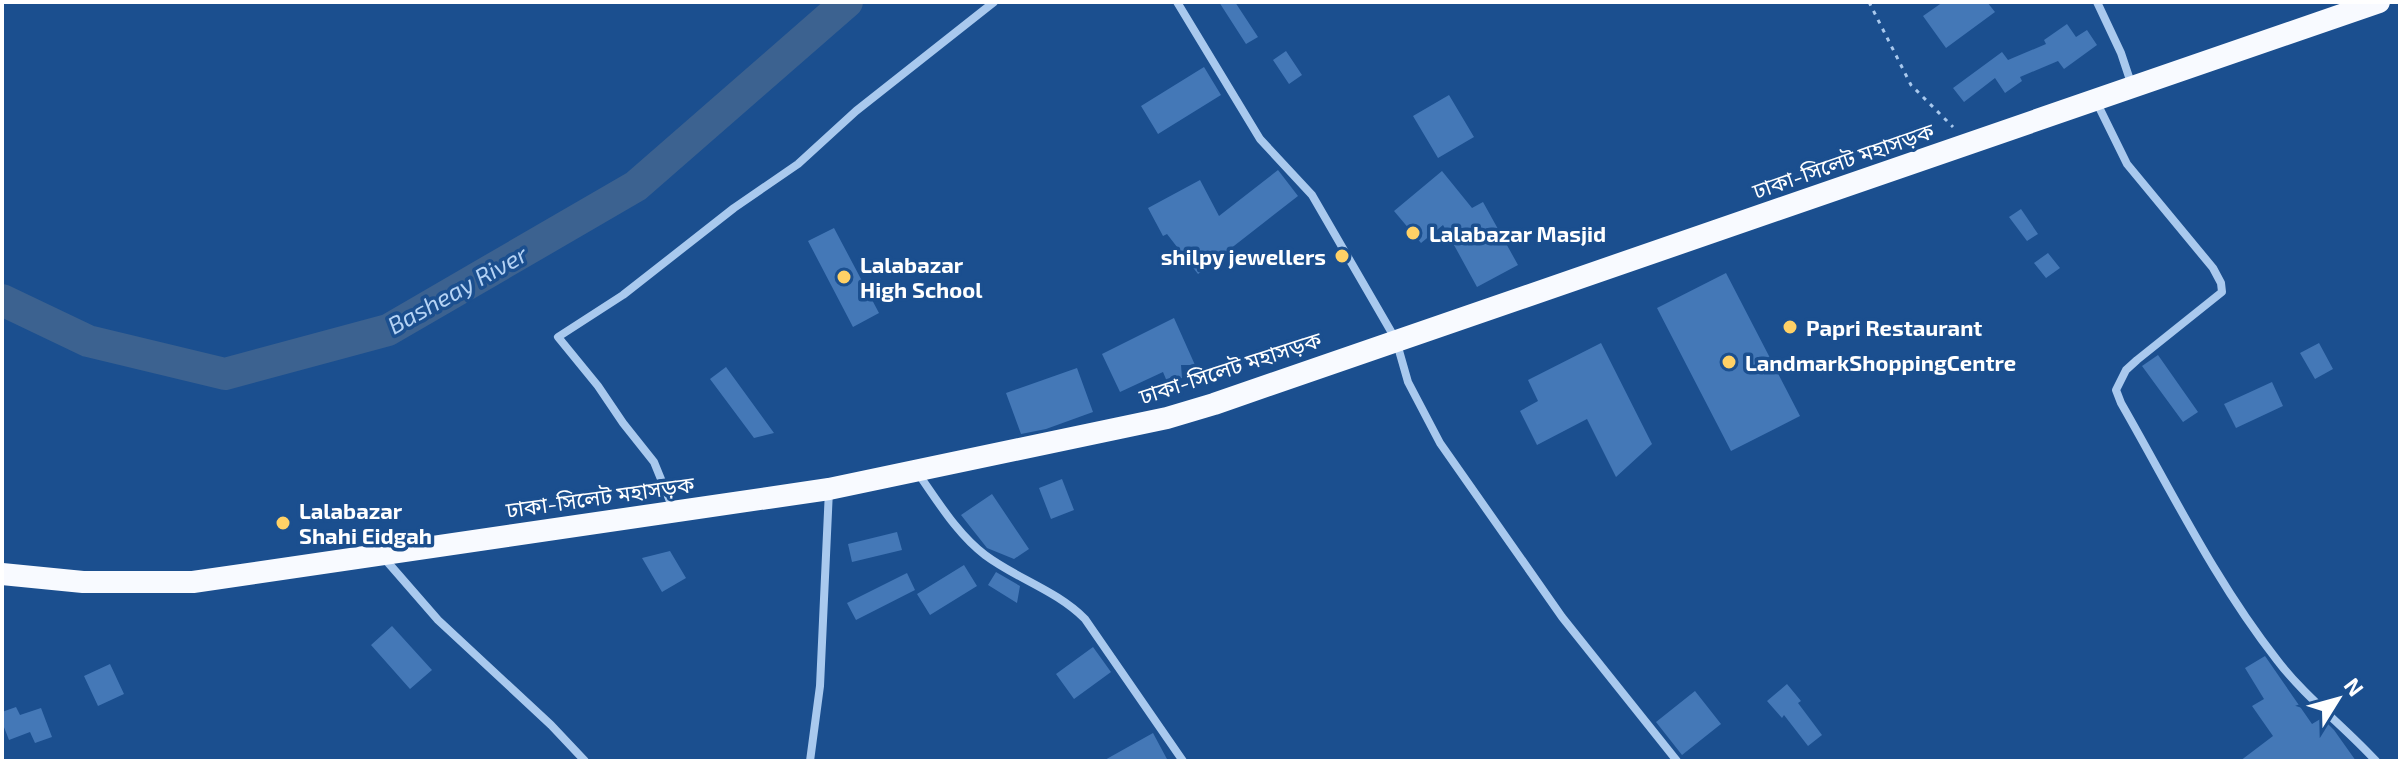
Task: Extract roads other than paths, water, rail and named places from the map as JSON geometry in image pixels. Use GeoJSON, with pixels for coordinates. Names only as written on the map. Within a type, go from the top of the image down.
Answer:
{"type":"FeatureCollection","features":[{"type":"Feature","properties":{"kind":"highway","name":"ঢাকা-সিলেট মহাসড়ক"},"geometry":{"type":"LineString","coordinates":[[2,574],[83,582],[193,582],[829,489],[1167,418],[2379,2]]}},
{"type":"Feature","properties":{"kind":"street"},"geometry":{"type":"LineString","coordinates":[[675,512],[654,462],[558,337],[623,295],[734,208],[798,164],[856,111],[994,2]]}},
{"type":"Feature","properties":{"kind":"street"},"geometry":{"type":"LineString","coordinates":[[1177,2],[1260,139],[1312,195],[1396,340],[1408,382],[1440,443],[1562,617],[1677,761]]}},
{"type":"Feature","properties":{"kind":"street"},"geometry":{"type":"LineString","coordinates":[[2097,2],[2121,53],[2132,87]]}},
{"type":"Feature","properties":{"kind":"street"},"geometry":{"type":"LineString","coordinates":[[2095,100],[2127,164],[2213,268],[2222,292],[2126,370],[2116,390],[2121,403],[2215,573],[2238,608],[2279,663],[2376,761]]}},
{"type":"Feature","properties":{"kind":"street"},"geometry":{"type":"LineString","coordinates":[[917,472],[953,522],[982,553],[1068,602],[1085,619],[1183,761]]}},
{"type":"Feature","properties":{"kind":"street"},"geometry":{"type":"LineString","coordinates":[[810,761],[820,686],[829,489]]}},
{"type":"Feature","properties":{"kind":"street"},"geometry":{"type":"LineString","coordinates":[[381,555],[438,620],[551,725],[585,761]]}},
{"type":"Feature","properties":{"kind":"waterway","name":"Basheay River"},"geometry":{"type":"LineString","coordinates":[[2,300],[88,341],[225,374],[388,330],[636,186],[847,2]]}},
{"type":"Feature","properties":{"kind":"place","name":"Lalabazar Masjid"},"geometry":{"type":"Point","coordinates":[1413,233]}},
{"type":"Feature","properties":{"kind":"place","name":"shilpy jewellers"},"geometry":{"type":"Point","coordinates":[1342,256]}},
{"type":"Feature","properties":{"kind":"place","name":"Lalabazar High School"},"geometry":{"type":"Point","coordinates":[844,277]}},
{"type":"Feature","properties":{"kind":"place","name":"Papri Restaurant"},"geometry":{"type":"Point","coordinates":[1790,327]}},
{"type":"Feature","properties":{"kind":"place","name":"LandmarkShoppingCentre"},"geometry":{"type":"Point","coordinates":[1729,362]}},
{"type":"Feature","properties":{"kind":"place","name":"Lalabazar Shahi Eidgah"},"geometry":{"type":"Point","coordinates":[283,523]}}]}
